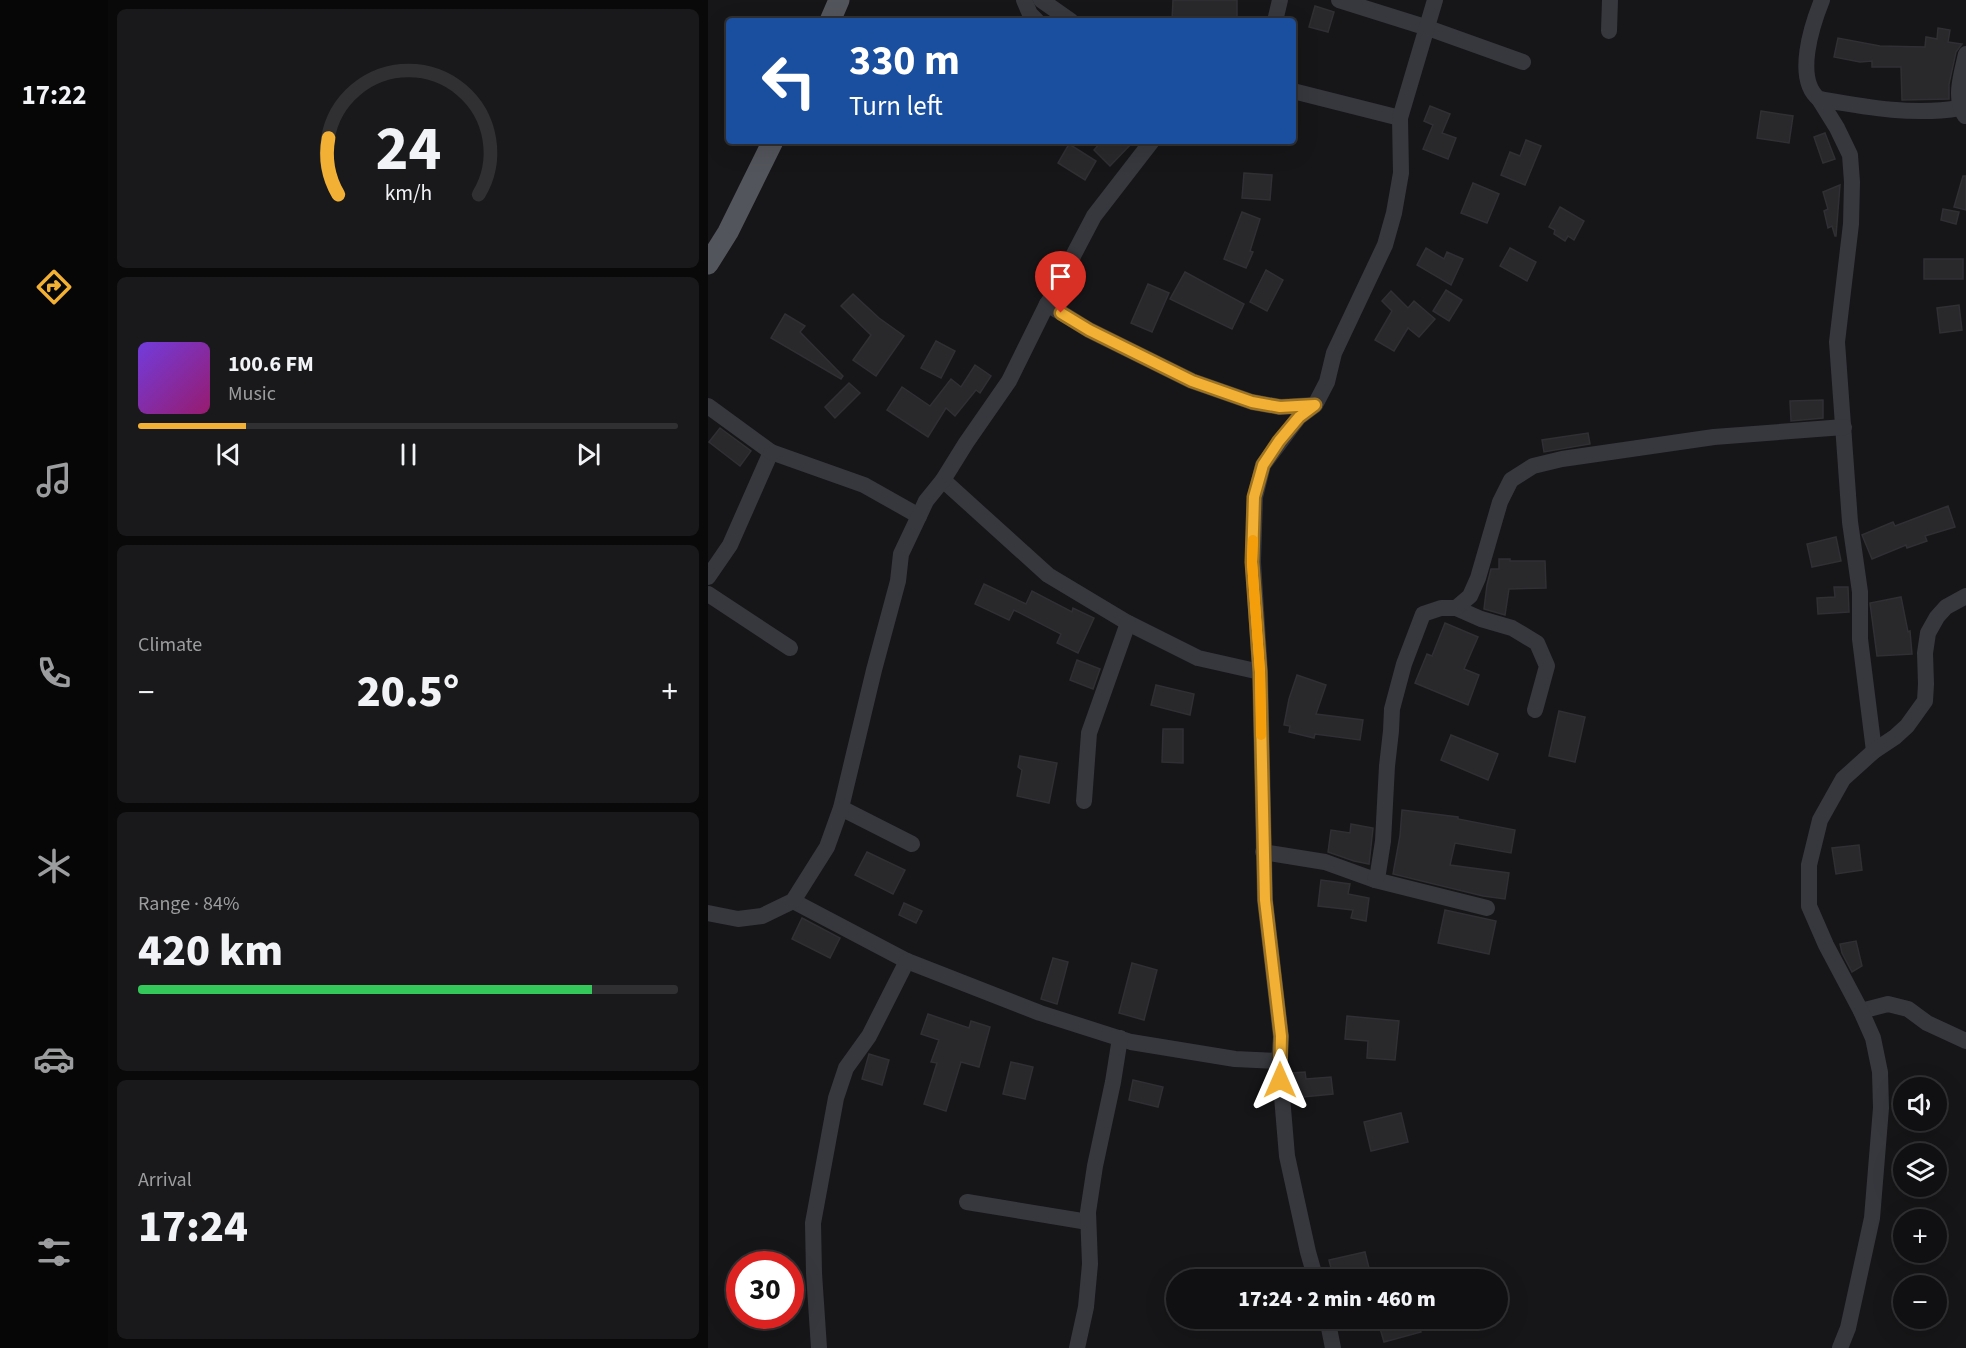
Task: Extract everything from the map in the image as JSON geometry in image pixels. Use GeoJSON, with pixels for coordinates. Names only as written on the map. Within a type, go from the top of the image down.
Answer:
{"type":"FeatureCollection","features":[{"type":"Feature","properties":{"kind":"main road"},"geometry":{"type":"LineString","coordinates":[[831,18],[839,0]]}},
{"type":"Feature","properties":{"kind":"main road"},"geometry":{"type":"LineString","coordinates":[[708,264],[728,232],[772,144]]}},
{"type":"Feature","properties":{"kind":"street"},"geometry":{"type":"LineString","coordinates":[[1024,0],[1034,18]]}},
{"type":"Feature","properties":{"kind":"street"},"geometry":{"type":"LineString","coordinates":[[1041,0],[1067,18]]}},
{"type":"Feature","properties":{"kind":"street"},"geometry":{"type":"LineString","coordinates":[[1276,18],[1280,0]]}},
{"type":"Feature","properties":{"kind":"street"},"geometry":{"type":"LineString","coordinates":[[1339,0],[1428,28],[1523,62]]}},
{"type":"Feature","properties":{"kind":"street"},"geometry":{"type":"LineString","coordinates":[[1313,1269],[1287,1156],[1279,1061],[1281,1036],[1265,900],[1260,672],[1252,562],[1254,497],[1263,465],[1299,417],[1315,405],[1327,382],[1334,353],[1385,245],[1394,213],[1401,173],[1400,118],[1435,0]]}},
{"type":"Feature","properties":{"kind":"street"},"geometry":{"type":"LineString","coordinates":[[1609,31],[1610,0]]}},
{"type":"Feature","properties":{"kind":"street"},"geometry":{"type":"LineString","coordinates":[[1822,0],[1807,54],[1809,83],[1812,93],[1819,99],[1838,128],[1850,155],[1851,224],[1837,342],[1850,522],[1860,592],[1860,639],[1874,751]]}},
{"type":"Feature","properties":{"kind":"street"},"geometry":{"type":"LineString","coordinates":[[1819,99],[1906,111],[1963,112],[1959,96],[1966,54]]}},
{"type":"Feature","properties":{"kind":"street"},"geometry":{"type":"LineString","coordinates":[[1296,92],[1400,118]]}},
{"type":"Feature","properties":{"kind":"street"},"geometry":{"type":"LineString","coordinates":[[708,913],[738,919],[762,916],[793,901],[827,847],[841,808],[898,582],[901,554],[926,501],[943,480],[1009,381],[1047,304],[1063,281],[1094,216],[1146,144]]}},
{"type":"Feature","properties":{"kind":"street"},"geometry":{"type":"LineString","coordinates":[[1047,304],[1089,330],[1192,381],[1252,402],[1280,407],[1315,405]]}},
{"type":"Feature","properties":{"kind":"street"},"geometry":{"type":"LineString","coordinates":[[708,406],[771,452],[864,485],[919,516]]}},
{"type":"Feature","properties":{"kind":"street"},"geometry":{"type":"LineString","coordinates":[[1456,608],[1470,596],[1478,578],[1500,502],[1511,480],[1533,466],[1562,459],[1714,437],[1844,428]]}},
{"type":"Feature","properties":{"kind":"street"},"geometry":{"type":"LineString","coordinates":[[708,577],[730,545],[771,452]]}},
{"type":"Feature","properties":{"kind":"street"},"geometry":{"type":"LineString","coordinates":[[943,480],[1048,575],[1128,623],[1198,658],[1260,672]]}},
{"type":"Feature","properties":{"kind":"street"},"geometry":{"type":"LineString","coordinates":[[708,594],[790,648]]}},
{"type":"Feature","properties":{"kind":"street"},"geometry":{"type":"LineString","coordinates":[[1840,1348],[1848,1328],[1872,1218],[1880,1118],[1880,1072],[1873,1038],[1809,906],[1809,866],[1820,820],[1843,779],[1907,726],[1925,701],[1925,653],[1928,633],[1936,617],[1947,607],[1966,596]]}},
{"type":"Feature","properties":{"kind":"street"},"geometry":{"type":"LineString","coordinates":[[1375,880],[1383,841],[1392,709],[1404,664],[1423,614],[1441,608],[1456,608],[1481,619],[1512,628],[1537,643],[1547,666],[1535,710]]}},
{"type":"Feature","properties":{"kind":"street"},"geometry":{"type":"LineString","coordinates":[[1084,801],[1089,733],[1128,623]]}},
{"type":"Feature","properties":{"kind":"street"},"geometry":{"type":"LineString","coordinates":[[841,808],[912,844]]}},
{"type":"Feature","properties":{"kind":"street"},"geometry":{"type":"LineString","coordinates":[[1263,852],[1325,862],[1375,880],[1487,908]]}},
{"type":"Feature","properties":{"kind":"street"},"geometry":{"type":"LineString","coordinates":[[793,901],[907,961],[1040,1013],[1131,1042],[1235,1059],[1279,1061]]}},
{"type":"Feature","properties":{"kind":"street"},"geometry":{"type":"LineString","coordinates":[[819,1348],[813,1223],[836,1098],[846,1068],[869,1036],[907,961]]}},
{"type":"Feature","properties":{"kind":"street"},"geometry":{"type":"LineString","coordinates":[[1861,1011],[1888,1004],[1908,1009],[1926,1023],[1966,1041]]}},
{"type":"Feature","properties":{"kind":"street"},"geometry":{"type":"LineString","coordinates":[[1077,1348],[1086,1307],[1090,1264],[1088,1222],[1095,1166],[1120,1038]]}},
{"type":"Feature","properties":{"kind":"street"},"geometry":{"type":"LineString","coordinates":[[967,1202],[1088,1222]]}},
{"type":"Feature","properties":{"kind":"street"},"geometry":{"type":"LineString","coordinates":[[1329,1329],[1333,1348]]}},
{"type":"Feature","properties":{"kind":"building"},"geometry":{"type":"Polygon","coordinates":[[[1173,0],[1237,0],[1237,18],[1172,18],[1173,0]]]}},
{"type":"Feature","properties":{"kind":"building"},"geometry":{"type":"Polygon","coordinates":[[[1315,6],[1334,12],[1328,32],[1309,27],[1315,6]]]}},
{"type":"Feature","properties":{"kind":"building"},"geometry":{"type":"Polygon","coordinates":[[[1938,28],[1950,30],[1948,42],[1962,44],[1956,52],[1949,84],[1949,99],[1902,100],[1901,67],[1872,67],[1872,61],[1860,62],[1834,57],[1838,38],[1880,46],[1925,47],[1926,37],[1937,39],[1938,28]]]}},
{"type":"Feature","properties":{"kind":"building"},"geometry":{"type":"Polygon","coordinates":[[[1430,106],[1450,114],[1442,133],[1456,138],[1448,159],[1423,149],[1433,125],[1424,121],[1430,106]]]}},
{"type":"Feature","properties":{"kind":"building"},"geometry":{"type":"Polygon","coordinates":[[[1761,111],[1793,116],[1789,143],[1757,138],[1761,111]]]}},
{"type":"Feature","properties":{"kind":"building"},"geometry":{"type":"Polygon","coordinates":[[[1825,133],[1835,159],[1823,163],[1814,137],[1825,133]]]}},
{"type":"Feature","properties":{"kind":"building"},"geometry":{"type":"Polygon","coordinates":[[[1526,140],[1541,146],[1525,185],[1501,175],[1510,152],[1520,156],[1526,140]]]}},
{"type":"Feature","properties":{"kind":"building"},"geometry":{"type":"Polygon","coordinates":[[[1069,144],[1096,161],[1085,180],[1058,163],[1069,144]]]}},
{"type":"Feature","properties":{"kind":"building"},"geometry":{"type":"Polygon","coordinates":[[[1099,144],[1131,144],[1110,166],[1094,150],[1099,144]]]}},
{"type":"Feature","properties":{"kind":"building"},"geometry":{"type":"Polygon","coordinates":[[[1244,173],[1272,175],[1270,200],[1242,198],[1244,173]]]}},
{"type":"Feature","properties":{"kind":"building"},"geometry":{"type":"Polygon","coordinates":[[[1963,176],[1966,176],[1966,210],[1954,207],[1963,176]]]}},
{"type":"Feature","properties":{"kind":"building"},"geometry":{"type":"Polygon","coordinates":[[[1473,183],[1499,194],[1487,223],[1461,213],[1473,183]]]}},
{"type":"Feature","properties":{"kind":"building"},"geometry":{"type":"Polygon","coordinates":[[[1840,185],[1835,236],[1832,226],[1828,228],[1824,211],[1828,209],[1823,192],[1840,185]]]}},
{"type":"Feature","properties":{"kind":"building"},"geometry":{"type":"Polygon","coordinates":[[[1560,207],[1584,221],[1574,240],[1568,236],[1565,241],[1554,234],[1555,230],[1549,227],[1560,207]]]}},
{"type":"Feature","properties":{"kind":"building"},"geometry":{"type":"Polygon","coordinates":[[[1943,209],[1959,212],[1956,224],[1941,220],[1943,209]]]}},
{"type":"Feature","properties":{"kind":"building"},"geometry":{"type":"Polygon","coordinates":[[[1242,212],[1260,219],[1250,251],[1253,252],[1246,268],[1224,259],[1242,212]]]}},
{"type":"Feature","properties":{"kind":"building"},"geometry":{"type":"Polygon","coordinates":[[[1426,248],[1444,259],[1447,252],[1463,259],[1451,285],[1417,265],[1426,248]]]}},
{"type":"Feature","properties":{"kind":"building"},"geometry":{"type":"Polygon","coordinates":[[[1510,248],[1536,262],[1527,281],[1500,266],[1510,248]]]}},
{"type":"Feature","properties":{"kind":"building"},"geometry":{"type":"Polygon","coordinates":[[[1924,259],[1963,259],[1963,279],[1924,279],[1924,259]]]}},
{"type":"Feature","properties":{"kind":"building"},"geometry":{"type":"Polygon","coordinates":[[[1266,270],[1283,280],[1267,311],[1250,302],[1266,270]]]}},
{"type":"Feature","properties":{"kind":"building"},"geometry":{"type":"Polygon","coordinates":[[[1185,272],[1244,304],[1232,329],[1170,299],[1185,272]]]}},
{"type":"Feature","properties":{"kind":"building"},"geometry":{"type":"Polygon","coordinates":[[[1148,284],[1169,293],[1152,332],[1131,323],[1148,284]]]}},
{"type":"Feature","properties":{"kind":"building"},"geometry":{"type":"Polygon","coordinates":[[[1446,290],[1462,300],[1449,321],[1433,311],[1446,290]]]}},
{"type":"Feature","properties":{"kind":"building"},"geometry":{"type":"Polygon","coordinates":[[[1391,291],[1408,308],[1414,301],[1435,319],[1419,337],[1408,328],[1394,351],[1375,340],[1392,311],[1382,301],[1391,291]]]}},
{"type":"Feature","properties":{"kind":"building"},"geometry":{"type":"Polygon","coordinates":[[[853,294],[879,318],[904,336],[876,376],[853,360],[871,335],[841,306],[853,294]]]}},
{"type":"Feature","properties":{"kind":"building"},"geometry":{"type":"Polygon","coordinates":[[[1959,305],[1962,330],[1940,333],[1937,308],[1959,305]]]}},
{"type":"Feature","properties":{"kind":"building"},"geometry":{"type":"Polygon","coordinates":[[[785,314],[805,326],[800,332],[843,376],[841,379],[771,338],[785,314]]]}},
{"type":"Feature","properties":{"kind":"building"},"geometry":{"type":"Polygon","coordinates":[[[936,341],[955,351],[941,378],[921,368],[936,341]]]}},
{"type":"Feature","properties":{"kind":"building"},"geometry":{"type":"Polygon","coordinates":[[[975,365],[991,376],[980,393],[976,390],[955,416],[946,408],[928,437],[887,410],[902,387],[930,406],[951,379],[961,387],[975,365]]]}},
{"type":"Feature","properties":{"kind":"building"},"geometry":{"type":"Polygon","coordinates":[[[849,383],[860,393],[835,418],[825,407],[849,383]]]}},
{"type":"Feature","properties":{"kind":"building"},"geometry":{"type":"Polygon","coordinates":[[[1823,400],[1823,418],[1791,421],[1790,401],[1823,400]]]}},
{"type":"Feature","properties":{"kind":"building"},"geometry":{"type":"Polygon","coordinates":[[[720,428],[751,451],[740,466],[709,442],[720,428]]]}},
{"type":"Feature","properties":{"kind":"building"},"geometry":{"type":"Polygon","coordinates":[[[1588,433],[1590,444],[1544,452],[1542,440],[1588,433]]]}},
{"type":"Feature","properties":{"kind":"building"},"geometry":{"type":"Polygon","coordinates":[[[1948,506],[1955,527],[1925,536],[1927,541],[1907,548],[1906,545],[1872,559],[1862,535],[1893,522],[1895,526],[1948,506]]]}},
{"type":"Feature","properties":{"kind":"building"},"geometry":{"type":"Polygon","coordinates":[[[1836,537],[1841,561],[1812,567],[1807,544],[1836,537]]]}},
{"type":"Feature","properties":{"kind":"building"},"geometry":{"type":"Polygon","coordinates":[[[1499,559],[1545,561],[1546,588],[1509,589],[1505,615],[1484,609],[1491,569],[1499,569],[1499,559]]]}},
{"type":"Feature","properties":{"kind":"building"},"geometry":{"type":"Polygon","coordinates":[[[984,584],[1026,604],[1032,591],[1072,612],[1073,608],[1094,618],[1078,653],[1057,643],[1061,634],[1014,610],[1009,620],[975,604],[984,584]]]}},
{"type":"Feature","properties":{"kind":"building"},"geometry":{"type":"Polygon","coordinates":[[[1834,587],[1848,587],[1849,612],[1818,614],[1817,598],[1835,597],[1834,587]]]}},
{"type":"Feature","properties":{"kind":"building"},"geometry":{"type":"Polygon","coordinates":[[[1901,597],[1908,632],[1910,631],[1912,654],[1877,656],[1870,603],[1901,597]]]}},
{"type":"Feature","properties":{"kind":"building"},"geometry":{"type":"Polygon","coordinates":[[[1445,623],[1478,637],[1464,669],[1479,675],[1468,705],[1415,683],[1427,654],[1432,656],[1445,623]]]}},
{"type":"Feature","properties":{"kind":"building"},"geometry":{"type":"Polygon","coordinates":[[[1077,660],[1100,669],[1093,689],[1070,680],[1077,660]]]}},
{"type":"Feature","properties":{"kind":"building"},"geometry":{"type":"Polygon","coordinates":[[[1297,675],[1326,685],[1316,714],[1363,720],[1360,740],[1315,734],[1314,738],[1289,732],[1290,726],[1284,725],[1297,675]]]}},
{"type":"Feature","properties":{"kind":"building"},"geometry":{"type":"Polygon","coordinates":[[[1156,685],[1194,694],[1190,715],[1151,705],[1156,685]]]}},
{"type":"Feature","properties":{"kind":"building"},"geometry":{"type":"Polygon","coordinates":[[[1559,711],[1585,717],[1575,762],[1549,756],[1559,711]]]}},
{"type":"Feature","properties":{"kind":"building"},"geometry":{"type":"Polygon","coordinates":[[[1163,729],[1183,729],[1183,763],[1162,762],[1163,729]]]}},
{"type":"Feature","properties":{"kind":"building"},"geometry":{"type":"Polygon","coordinates":[[[1451,735],[1498,754],[1488,780],[1441,760],[1451,735]]]}},
{"type":"Feature","properties":{"kind":"building"},"geometry":{"type":"Polygon","coordinates":[[[1020,756],[1057,763],[1049,803],[1017,796],[1022,770],[1018,767],[1020,756]]]}},
{"type":"Feature","properties":{"kind":"building"},"geometry":{"type":"Polygon","coordinates":[[[1402,810],[1458,817],[1458,819],[1515,830],[1511,853],[1455,843],[1450,865],[1509,873],[1505,899],[1483,896],[1393,874],[1402,810]]]}},
{"type":"Feature","properties":{"kind":"building"},"geometry":{"type":"Polygon","coordinates":[[[1351,824],[1373,828],[1369,864],[1328,852],[1331,830],[1350,833],[1351,824]]]}},
{"type":"Feature","properties":{"kind":"building"},"geometry":{"type":"Polygon","coordinates":[[[1859,845],[1862,870],[1836,874],[1832,848],[1859,845]]]}},
{"type":"Feature","properties":{"kind":"building"},"geometry":{"type":"Polygon","coordinates":[[[867,852],[905,870],[893,894],[855,875],[867,852]]]}},
{"type":"Feature","properties":{"kind":"building"},"geometry":{"type":"Polygon","coordinates":[[[1321,880],[1350,884],[1348,894],[1369,898],[1366,921],[1351,918],[1353,910],[1318,906],[1321,880]]]}},
{"type":"Feature","properties":{"kind":"building"},"geometry":{"type":"Polygon","coordinates":[[[904,903],[922,911],[916,923],[899,915],[904,903]]]}},
{"type":"Feature","properties":{"kind":"building"},"geometry":{"type":"Polygon","coordinates":[[[1445,910],[1496,921],[1489,954],[1438,943],[1445,910]]]}},
{"type":"Feature","properties":{"kind":"building"},"geometry":{"type":"Polygon","coordinates":[[[802,918],[840,938],[830,958],[792,939],[802,918]]]}},
{"type":"Feature","properties":{"kind":"building"},"geometry":{"type":"Polygon","coordinates":[[[1856,941],[1862,966],[1852,972],[1840,944],[1856,941]]]}},
{"type":"Feature","properties":{"kind":"building"},"geometry":{"type":"Polygon","coordinates":[[[1053,958],[1068,962],[1057,1004],[1041,999],[1053,958]]]}},
{"type":"Feature","properties":{"kind":"building"},"geometry":{"type":"Polygon","coordinates":[[[1132,963],[1157,970],[1144,1020],[1119,1013],[1132,963]]]}},
{"type":"Feature","properties":{"kind":"building"},"geometry":{"type":"Polygon","coordinates":[[[928,1014],[969,1028],[971,1021],[990,1027],[979,1067],[961,1062],[946,1111],[924,1104],[937,1063],[931,1062],[939,1040],[921,1034],[928,1014]]]}},
{"type":"Feature","properties":{"kind":"building"},"geometry":{"type":"Polygon","coordinates":[[[1347,1016],[1399,1021],[1395,1060],[1367,1058],[1368,1041],[1345,1039],[1347,1016]]]}},
{"type":"Feature","properties":{"kind":"building"},"geometry":{"type":"Polygon","coordinates":[[[869,1054],[889,1060],[882,1085],[862,1079],[869,1054]]]}},
{"type":"Feature","properties":{"kind":"building"},"geometry":{"type":"Polygon","coordinates":[[[1011,1062],[1033,1067],[1025,1099],[1003,1094],[1011,1062]]]}},
{"type":"Feature","properties":{"kind":"building"},"geometry":{"type":"Polygon","coordinates":[[[1305,1072],[1306,1079],[1331,1077],[1333,1094],[1293,1098],[1291,1073],[1305,1072]]]}},
{"type":"Feature","properties":{"kind":"building"},"geometry":{"type":"Polygon","coordinates":[[[1133,1080],[1163,1087],[1158,1107],[1129,1100],[1133,1080]]]}},
{"type":"Feature","properties":{"kind":"building"},"geometry":{"type":"Polygon","coordinates":[[[1401,1113],[1408,1142],[1371,1151],[1364,1122],[1401,1113]]]}},
{"type":"Feature","properties":{"kind":"building"},"geometry":{"type":"Polygon","coordinates":[[[1365,1252],[1369,1269],[1331,1269],[1329,1260],[1365,1252]]]}},
{"type":"Feature","properties":{"kind":"building"},"geometry":{"type":"Polygon","coordinates":[[[1380,1329],[1420,1329],[1421,1332],[1384,1342],[1380,1329]]]}},
{"type":"Feature","properties":{"kind":"slow traffic"},"geometry":{"type":"LineString","coordinates":[[1253,540],[1252,562],[1260,672],[1261,735]]}},
{"type":"Feature","properties":{"kind":"route"},"geometry":{"type":"LineString","coordinates":[[1061,313],[1135,355],[1192,381],[1252,402],[1280,407],[1315,405],[1299,417],[1263,465],[1254,497],[1252,562],[1260,672],[1265,900],[1281,1036],[1280,1080]]}}]}
